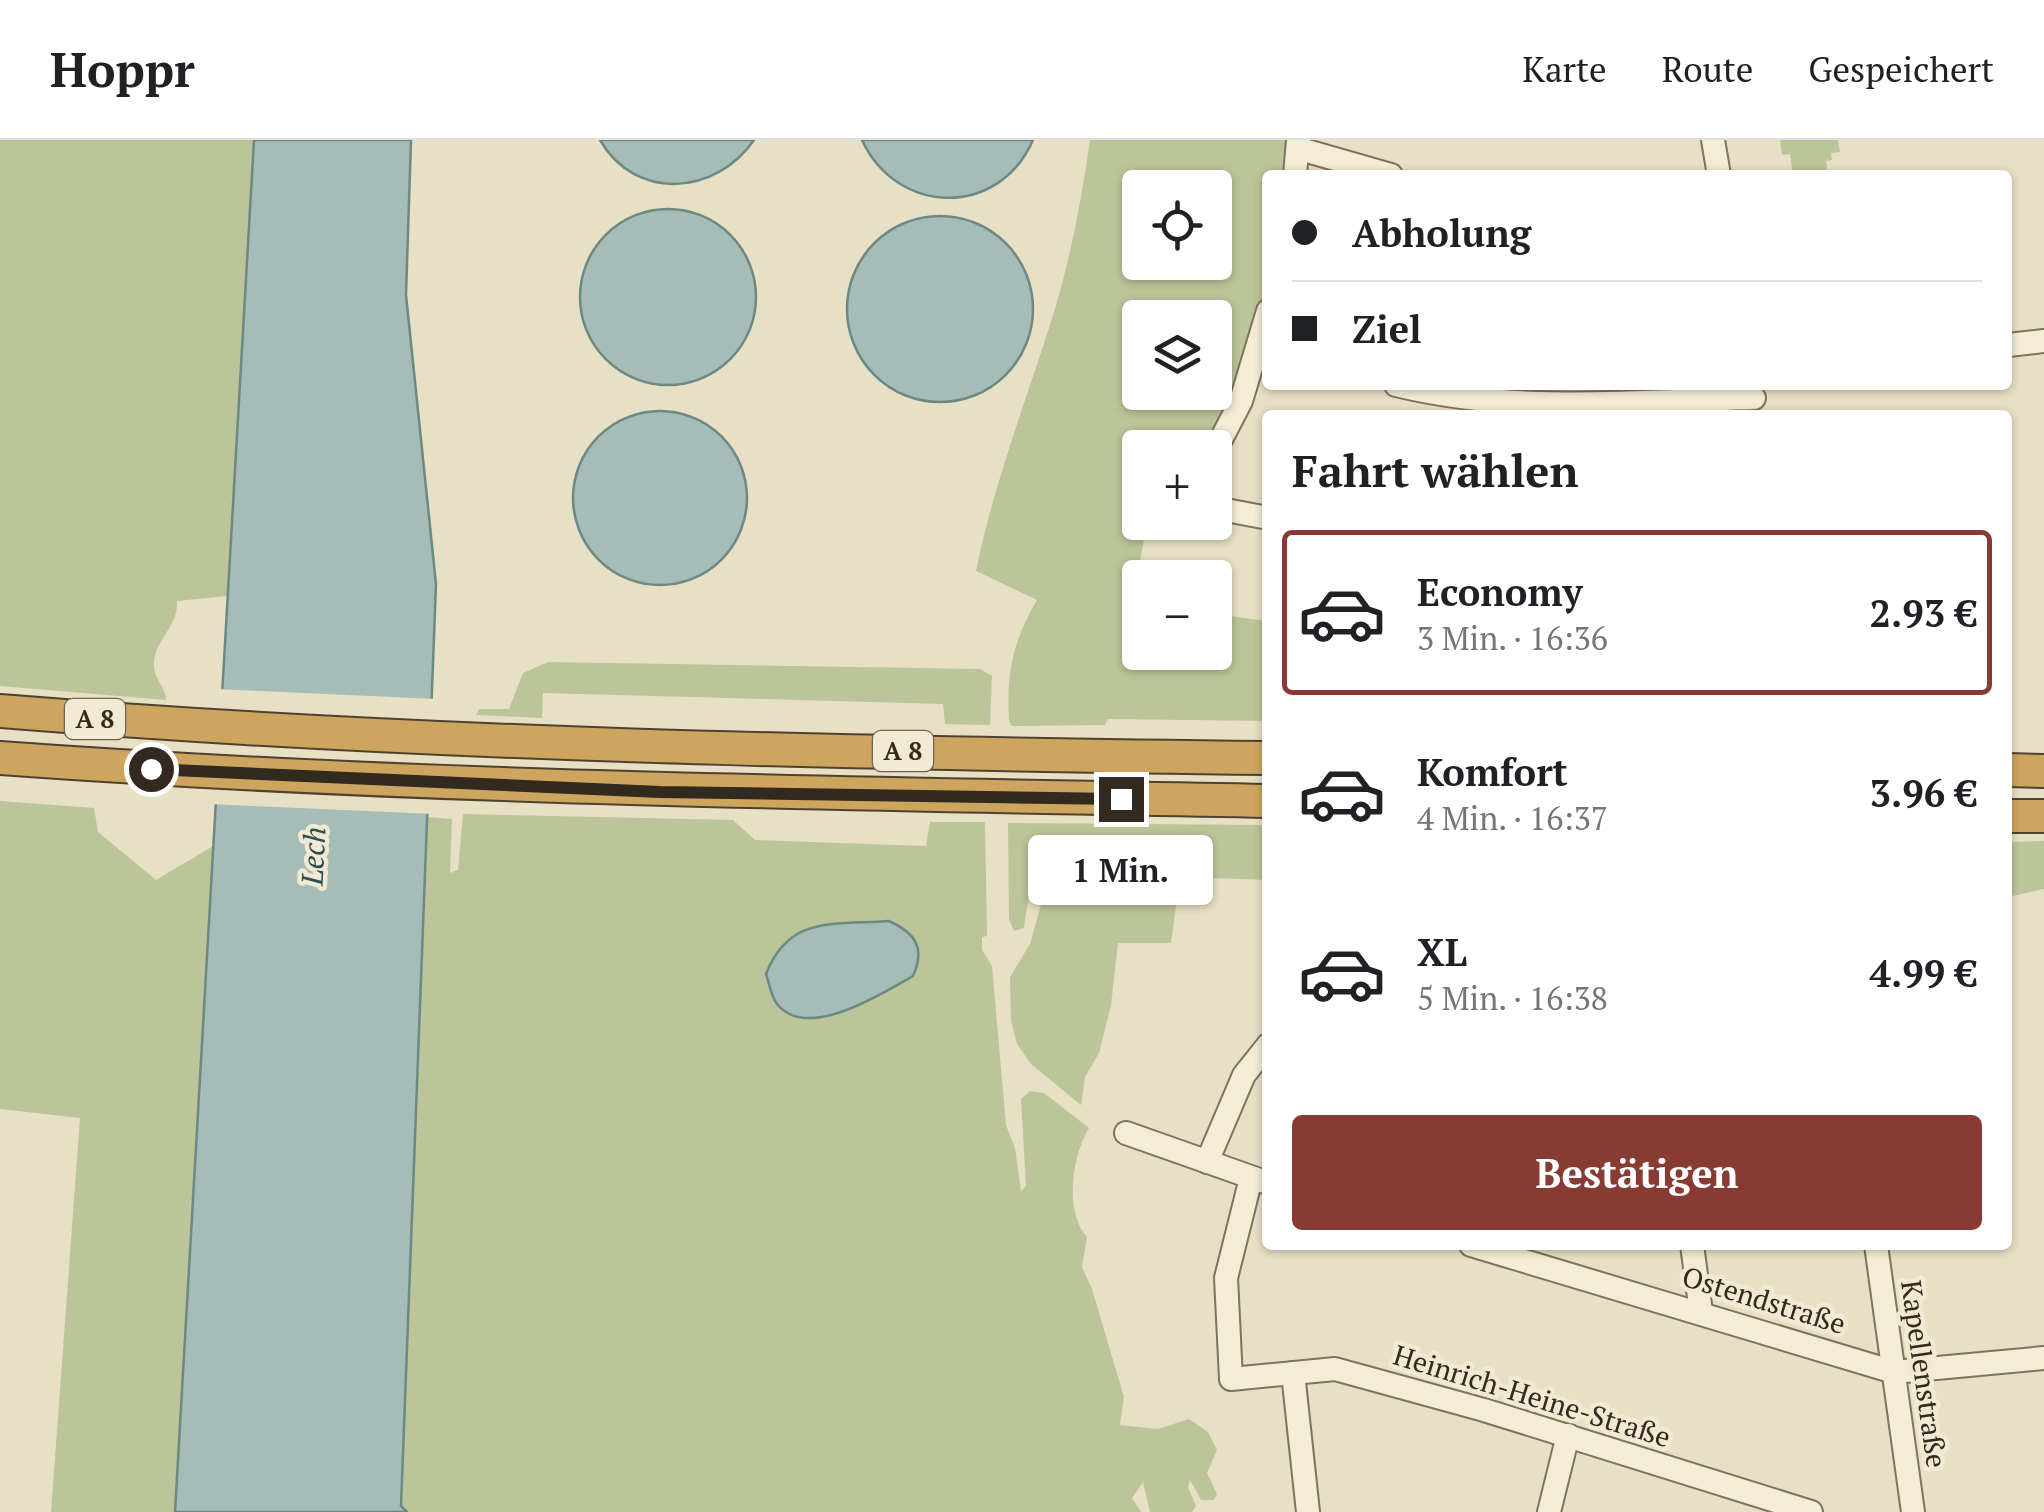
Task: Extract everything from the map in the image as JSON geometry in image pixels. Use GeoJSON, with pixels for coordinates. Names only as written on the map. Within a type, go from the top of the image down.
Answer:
{"type":"FeatureCollection","features":[{"type":"Feature","properties":{"kind":"highway","name":"A 8"},"geometry":{"type":"LineString","coordinates":[[0,711],[191,726],[476,739],[1262,758]]}},
{"type":"Feature","properties":{"kind":"highway","name":"A 8"},"geometry":{"type":"LineString","coordinates":[[0,758],[189,772],[474,785],[1262,802]]}},
{"type":"Feature","properties":{"kind":"highway"},"geometry":{"type":"LineString","coordinates":[[2012,770],[2044,770]]}},
{"type":"Feature","properties":{"kind":"highway"},"geometry":{"type":"LineString","coordinates":[[2012,816],[2044,816]]}},
{"type":"Feature","properties":{"kind":"street"},"geometry":{"type":"LineString","coordinates":[[1712,140],[1719,170]]}},
{"type":"Feature","properties":{"kind":"street"},"geometry":{"type":"LineString","coordinates":[[1295,170],[1299,144],[1372,170]]}},
{"type":"Feature","properties":{"kind":"street"},"geometry":{"type":"LineString","coordinates":[[2012,344],[2044,341]]}},
{"type":"Feature","properties":{"kind":"street"},"geometry":{"type":"LineString","coordinates":[[1226,430],[1262,353]]}},
{"type":"Feature","properties":{"kind":"street"},"geometry":{"type":"LineString","coordinates":[[1418,390],[1461,400],[1516,404],[1755,399]]}},
{"type":"Feature","properties":{"kind":"street"},"geometry":{"type":"LineString","coordinates":[[1232,511],[1262,517]]}},
{"type":"Feature","properties":{"kind":"street"},"geometry":{"type":"LineString","coordinates":[[1207,1162],[1244,1075],[1262,1052]]}},
{"type":"Feature","properties":{"kind":"street"},"geometry":{"type":"LineString","coordinates":[[1126,1132],[1259,1180]]}},
{"type":"Feature","properties":{"kind":"street","name":"Heinrich-Heine-Straße"},"geometry":{"type":"LineString","coordinates":[[1259,1180],[1226,1278],[1231,1379],[1335,1369],[1568,1435],[1746,1503],[1811,1512]]}},
{"type":"Feature","properties":{"kind":"street","name":"Ostendstraße"},"geometry":{"type":"LineString","coordinates":[[1488,1250],[1894,1372],[2044,1358]]}},
{"type":"Feature","properties":{"kind":"street"},"geometry":{"type":"LineString","coordinates":[[1693,1250],[1702,1312]]}},
{"type":"Feature","properties":{"kind":"street","name":"Kapellenstraße"},"geometry":{"type":"LineString","coordinates":[[1877,1250],[1913,1512]]}},
{"type":"Feature","properties":{"kind":"street"},"geometry":{"type":"LineString","coordinates":[[1293,1373],[1308,1512]]}},
{"type":"Feature","properties":{"kind":"street"},"geometry":{"type":"LineString","coordinates":[[1548,1512],[1568,1435]]}},
{"type":"Feature","properties":{"kind":"green space"},"geometry":{"type":"Polygon","coordinates":[[[0,140],[254,140],[227,596],[177,601],[177,610],[154,663],[166,700],[0,686],[0,140]]]}},
{"type":"Feature","properties":{"kind":"green space"},"geometry":{"type":"Polygon","coordinates":[[[1090,140],[1298,140],[1295,170],[1262,170],[1262,335],[1259,350],[1232,400],[1232,300],[1122,300],[1122,410],[1227,410],[1216,430],[1122,430],[1122,540],[1144,540],[1140,560],[1122,560],[1122,670],[1232,670],[1232,616],[1262,620],[1262,721],[1108,719],[1105,725],[1012,726],[1009,721],[1013,658],[1037,600],[976,571],[1000,479],[1063,281],[1090,140]]]}},
{"type":"Feature","properties":{"kind":"green space"},"geometry":{"type":"Polygon","coordinates":[[[1780,140],[1838,140],[1840,152],[1831,153],[1832,160],[1826,161],[1827,170],[1792,170],[1790,154],[1782,155],[1780,140]]]}},
{"type":"Feature","properties":{"kind":"green space"},"geometry":{"type":"Polygon","coordinates":[[[548,662],[980,669],[992,676],[990,725],[945,724],[943,704],[543,693],[542,718],[476,715],[479,709],[509,709],[523,673],[548,662]]]}},
{"type":"Feature","properties":{"kind":"green space"},"geometry":{"type":"Polygon","coordinates":[[[0,801],[94,808],[98,832],[156,880],[213,846],[175,1512],[51,1512],[80,1118],[0,1109],[0,801]]]}},
{"type":"Feature","properties":{"kind":"green space"},"geometry":{"type":"Polygon","coordinates":[[[463,814],[733,820],[755,840],[926,846],[930,822],[985,822],[987,936],[982,937],[982,950],[992,966],[1006,1125],[1015,1148],[1021,1191],[1026,1186],[1021,1099],[1030,1091],[1044,1093],[1089,1128],[1078,1153],[1073,1199],[1087,1237],[1082,1267],[1124,1397],[1120,1425],[1158,1429],[1189,1419],[1208,1432],[1217,1450],[1207,1473],[1217,1494],[1214,1500],[1201,1500],[1190,1480],[1188,1487],[1196,1506],[1192,1512],[1150,1512],[1143,1482],[1132,1498],[1141,1512],[407,1512],[401,1506],[428,817],[452,819],[450,873],[458,870],[463,814]]]}},
{"type":"Feature","properties":{"kind":"green space"},"geometry":{"type":"Polygon","coordinates":[[[1008,823],[1262,825],[1262,880],[1180,877],[1171,943],[1118,943],[1111,1005],[1099,1053],[1085,1077],[1081,1105],[1031,1064],[1017,1044],[1011,1021],[1010,977],[1030,944],[1049,876],[1078,841],[1076,837],[1057,835],[1035,878],[1024,928],[1014,931],[1009,919],[1008,823]]]}},
{"type":"Feature","properties":{"kind":"green space"},"geometry":{"type":"Polygon","coordinates":[[[2044,841],[2044,889],[2012,896],[2012,842],[2044,841]]]}},
{"type":"Feature","properties":{"kind":"water","name":"Lech"},"geometry":{"type":"Polygon","coordinates":[[[254,140],[411,140],[406,295],[436,584],[401,1506],[407,1512],[175,1512],[254,140]]]}},
{"type":"Feature","properties":{"kind":"water"},"geometry":{"type":"Polygon","coordinates":[[[600,140],[754,140],[719,172],[698,181],[676,184],[634,174],[615,160],[600,140]]]}},
{"type":"Feature","properties":{"kind":"water"},"geometry":{"type":"Polygon","coordinates":[[[862,140],[1033,140],[1017,166],[997,184],[973,194],[948,198],[923,194],[899,183],[878,165],[862,140]]]}},
{"type":"Feature","properties":{"kind":"water"},"geometry":{"type":"Polygon","coordinates":[[[668,209],[702,215],[730,235],[750,263],[756,297],[750,331],[730,359],[702,379],[668,385],[634,379],[606,359],[586,331],[580,297],[586,263],[606,235],[634,215],[668,209]]]}},
{"type":"Feature","properties":{"kind":"water"},"geometry":{"type":"Polygon","coordinates":[[[940,216],[975,223],[1006,243],[1026,274],[1033,309],[1026,344],[1006,375],[975,395],[940,402],[905,395],[874,375],[854,344],[847,309],[854,274],[874,243],[905,223],[940,216]]]}},
{"type":"Feature","properties":{"kind":"water"},"geometry":{"type":"Polygon","coordinates":[[[660,411],[693,418],[722,436],[740,465],[747,498],[740,531],[722,560],[693,578],[660,585],[627,578],[598,560],[580,531],[573,498],[580,465],[598,436],[627,418],[660,411]]]}},
{"type":"Feature","properties":{"kind":"water"},"geometry":{"type":"Polygon","coordinates":[[[889,921],[916,942],[918,957],[913,976],[865,1002],[825,1016],[807,1018],[790,1014],[777,1004],[766,974],[787,941],[815,927],[889,921]]]}},
{"type":"Feature","properties":{"kind":"pier"},"geometry":{"type":"Polygon","coordinates":[[[217,689],[437,699],[433,814],[210,804],[217,689]]]}},
{"type":"Feature","properties":{"kind":"route"},"geometry":{"type":"LineString","coordinates":[[151,769],[660,792],[1121,799]]}}]}
